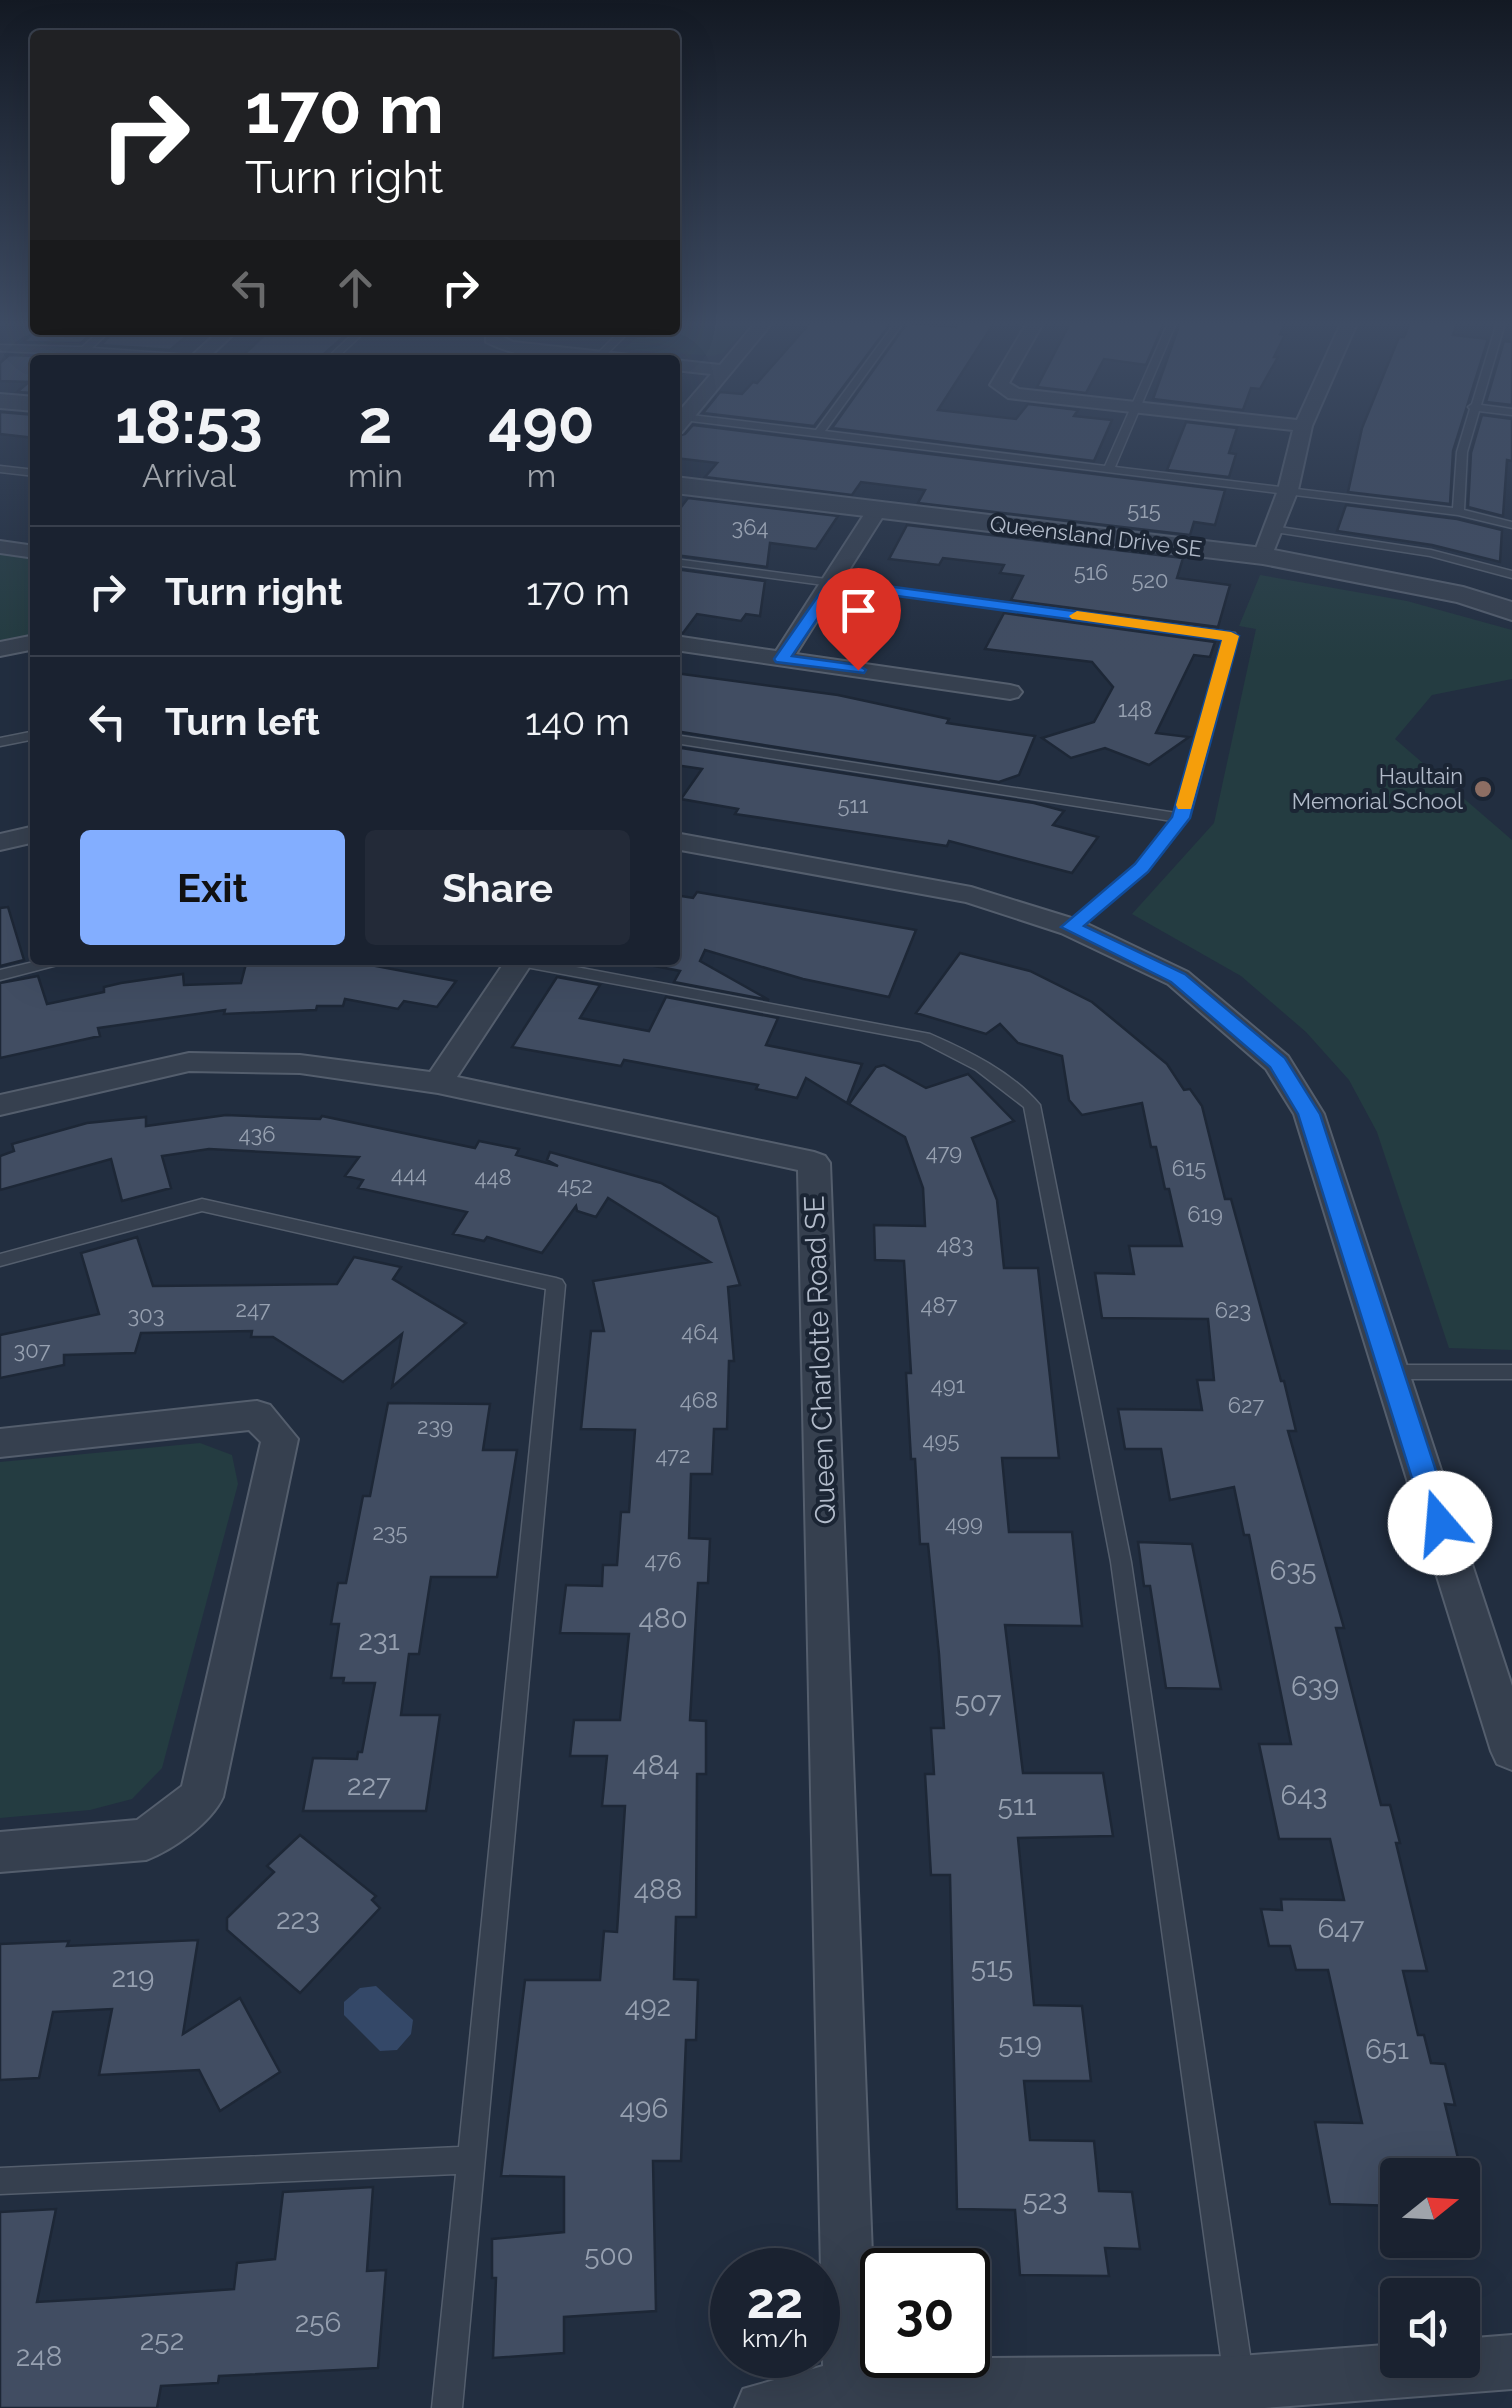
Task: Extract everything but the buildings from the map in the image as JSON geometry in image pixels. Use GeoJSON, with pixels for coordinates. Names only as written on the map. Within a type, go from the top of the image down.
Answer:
{"type":"FeatureCollection","features":[{"type":"Feature","properties":{"kind":"street"},"geometry":{"type":"LineString","coordinates":[[1263,556],[1288,490],[1300,435]]}},
{"type":"Feature","properties":{"kind":"street","name":"Queensland Drive SE"},"geometry":{"type":"LineString","coordinates":[[680,486],[1263,556],[1463,595],[1512,611]]}},
{"type":"Feature","properties":{"kind":"street"},"geometry":{"type":"LineString","coordinates":[[782,659],[877,510]]}},
{"type":"Feature","properties":{"kind":"street"},"geometry":{"type":"LineString","coordinates":[[0,547],[30,551]]}},
{"type":"Feature","properties":{"kind":"street"},"geometry":{"type":"LineString","coordinates":[[0,650],[30,643]]}},
{"type":"Feature","properties":{"kind":"street"},"geometry":{"type":"LineString","coordinates":[[680,645],[1010,692]]}},
{"type":"Feature","properties":{"kind":"street"},"geometry":{"type":"LineString","coordinates":[[0,842],[30,835]]}},
{"type":"Feature","properties":{"kind":"street"},"geometry":{"type":"LineString","coordinates":[[680,842],[971,895],[1071,927],[1178,978],[1278,1063],[1309,1114],[1512,1751]]}},
{"type":"Feature","properties":{"kind":"street"},"geometry":{"type":"LineString","coordinates":[[438,1083],[515,965]]}},
{"type":"Feature","properties":{"kind":"street","name":"Queen Charlotte Road SE"},"geometry":{"type":"LineString","coordinates":[[0,1105],[189,1062],[300,1064],[438,1083],[814,1163],[850,2386]]}},
{"type":"Feature","properties":{"kind":"street"},"geometry":{"type":"LineString","coordinates":[[0,1443],[257,1415],[280,1438],[201,1797],[146,1840],[0,1852]]}},
{"type":"Feature","properties":{"kind":"street"},"geometry":{"type":"LineString","coordinates":[[762,2408],[850,2386],[1241,2396],[1512,2362]]}},
{"type":"Feature","properties":{"kind":"lane"},"geometry":{"type":"LineString","coordinates":[[839,435],[1458,512],[1512,525]]}},
{"type":"Feature","properties":{"kind":"lane"},"geometry":{"type":"LineString","coordinates":[[1109,468],[1123,435]]}},
{"type":"Feature","properties":{"kind":"lane"},"geometry":{"type":"LineString","coordinates":[[1458,512],[1466,435]]}},
{"type":"Feature","properties":{"kind":"lane"},"geometry":{"type":"LineString","coordinates":[[0,469],[30,473]]}},
{"type":"Feature","properties":{"kind":"lane"},"geometry":{"type":"LineString","coordinates":[[1274,529],[1432,553],[1512,574]]}},
{"type":"Feature","properties":{"kind":"lane"},"geometry":{"type":"LineString","coordinates":[[680,563],[1231,636],[1181,818],[1141,868],[1071,927]]}},
{"type":"Feature","properties":{"kind":"lane"},"geometry":{"type":"LineString","coordinates":[[0,742],[30,736]]}},
{"type":"Feature","properties":{"kind":"lane"},"geometry":{"type":"LineString","coordinates":[[680,740],[1181,818]]}},
{"type":"Feature","properties":{"kind":"lane"},"geometry":{"type":"LineString","coordinates":[[0,975],[40,965]]}},
{"type":"Feature","properties":{"kind":"lane"},"geometry":{"type":"LineString","coordinates":[[544,965],[924,1037],[1004,1078],[1032,1105],[1121,1562],[1241,2396]]}},
{"type":"Feature","properties":{"kind":"lane"},"geometry":{"type":"LineString","coordinates":[[0,1260],[202,1205],[556,1285],[447,2408]]}},
{"type":"Feature","properties":{"kind":"lane"},"geometry":{"type":"LineString","coordinates":[[1391,1372],[1512,1372]]}},
{"type":"Feature","properties":{"kind":"lane"},"geometry":{"type":"LineString","coordinates":[[0,2181],[473,2160]]}},
{"type":"Feature","properties":{"kind":"green space"},"geometry":{"type":"Polygon","coordinates":[[[0,547],[30,551],[30,643],[0,649],[0,547]]]}},
{"type":"Feature","properties":{"kind":"green space"},"geometry":{"type":"Polygon","coordinates":[[[1260,575],[1407,601],[1512,630],[1512,679],[1432,695],[1395,739],[1512,840],[1512,1350],[1449,1348],[1377,1132],[1349,1080],[1306,1032],[1241,976],[1132,914],[1214,823],[1256,629],[1239,626],[1260,575]]]}},
{"type":"Feature","properties":{"kind":"green space"},"geometry":{"type":"Polygon","coordinates":[[[200,1443],[232,1455],[238,1484],[162,1768],[132,1799],[90,1810],[0,1818],[0,1462],[200,1443]]]}},
{"type":"Feature","properties":{"kind":"water"},"geometry":{"type":"Polygon","coordinates":[[[376,1986],[413,2020],[411,2034],[397,2050],[380,2051],[344,2015],[344,2002],[360,1988],[376,1986]]]}},
{"type":"Feature","properties":{"kind":"slow traffic"},"geometry":{"type":"LineString","coordinates":[[1077,616],[1231,636],[1185,805]]}},
{"type":"Feature","properties":{"kind":"place","name":"Haultain Memorial School"},"geometry":{"type":"Point","coordinates":[1483,789]}},
{"type":"Feature","properties":{"kind":"route"},"geometry":{"type":"LineString","coordinates":[[858,670],[782,659],[834,583],[1231,636],[1181,818],[1141,868],[1071,927],[1178,978],[1278,1063],[1309,1114],[1440,1523]]}}]}
